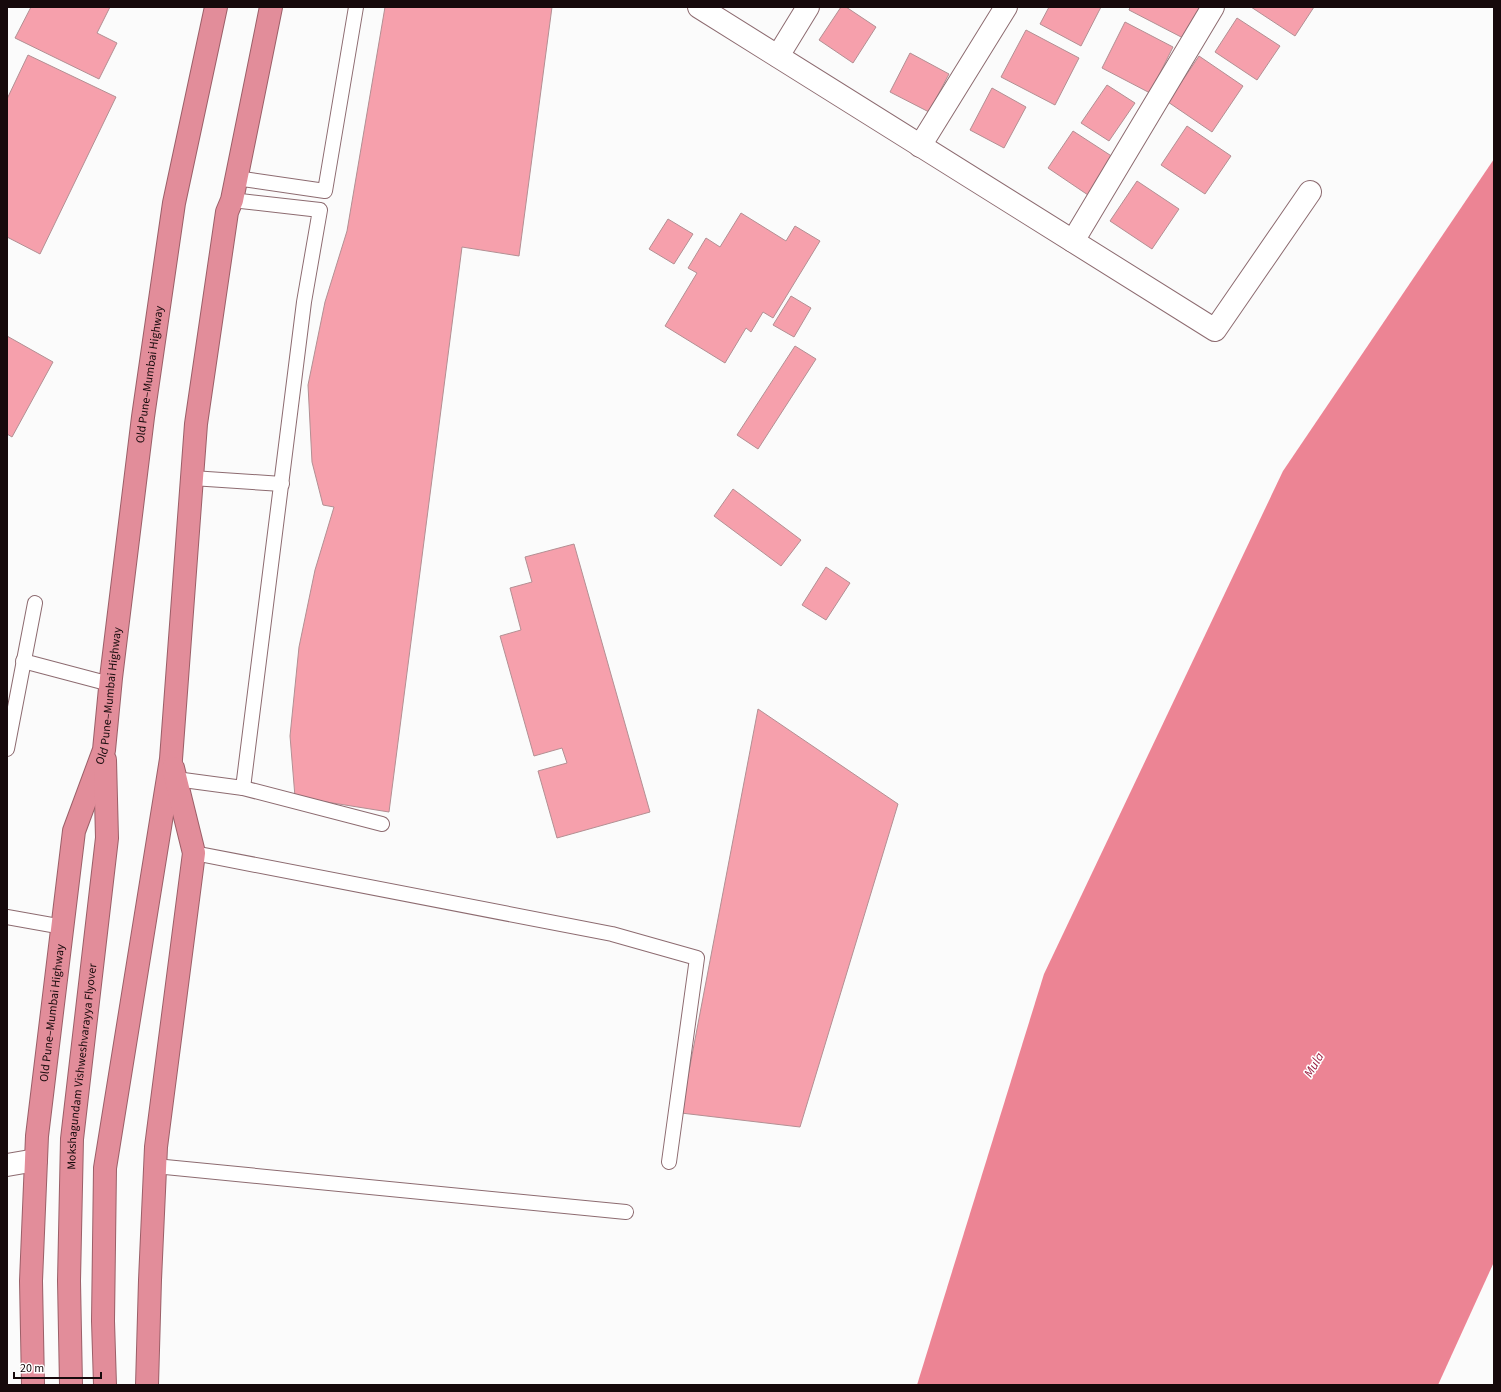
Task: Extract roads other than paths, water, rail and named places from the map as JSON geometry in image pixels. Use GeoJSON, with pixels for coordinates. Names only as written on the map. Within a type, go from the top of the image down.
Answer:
{"type":"FeatureCollection","features":[{"type":"Feature","properties":{"kind":"highway","name":"Old Pune–Mumbai Highway"},"geometry":{"type":"LineString","coordinates":[[33,1385],[31,1281],[37,1136],[74,831],[104,750],[110,684],[143,417],[174,203],[216,7]]}},
{"type":"Feature","properties":{"kind":"highway"},"geometry":{"type":"LineString","coordinates":[[105,1385],[103,1321],[105,1168],[150,888],[174,769],[196,424],[227,212],[232,200],[271,7]]}},
{"type":"Feature","properties":{"kind":"highway","name":"Mokshagundam Vishweshvarayya Flyover"},"geometry":{"type":"LineString","coordinates":[[71,1385],[68,1281],[72,1139],[107,838],[104,750]]}},
{"type":"Feature","properties":{"kind":"highway"},"geometry":{"type":"LineString","coordinates":[[147,1385],[156,1148],[194,853],[174,769]]}},
{"type":"Feature","properties":{"kind":"street"},"geometry":{"type":"LineString","coordinates":[[699,7],[1215,330],[1310,192]]}},
{"type":"Feature","properties":{"kind":"street"},"geometry":{"type":"LineString","coordinates":[[778,56],[808,7]]}},
{"type":"Feature","properties":{"kind":"street"},"geometry":{"type":"LineString","coordinates":[[920,146],[1006,7]]}},
{"type":"Feature","properties":{"kind":"street"},"geometry":{"type":"LineString","coordinates":[[1072,241],[1213,7]]}},
{"type":"Feature","properties":{"kind":"street"},"geometry":{"type":"LineString","coordinates":[[7,1165],[36,1160]]}},
{"type":"Feature","properties":{"kind":"lane"},"geometry":{"type":"LineString","coordinates":[[236,178],[324,191],[356,7]]}},
{"type":"Feature","properties":{"kind":"lane"},"geometry":{"type":"LineString","coordinates":[[232,200],[320,210],[304,302],[243,788]]}},
{"type":"Feature","properties":{"kind":"lane"},"geometry":{"type":"LineString","coordinates":[[192,478],[282,484]]}},
{"type":"Feature","properties":{"kind":"lane"},"geometry":{"type":"LineString","coordinates":[[7,749],[35,603]]}},
{"type":"Feature","properties":{"kind":"lane"},"geometry":{"type":"LineString","coordinates":[[23,661],[110,684]]}},
{"type":"Feature","properties":{"kind":"lane"},"geometry":{"type":"LineString","coordinates":[[174,769],[382,824]]}},
{"type":"Feature","properties":{"kind":"lane"},"geometry":{"type":"LineString","coordinates":[[194,853],[612,934],[697,958],[669,1162]]}},
{"type":"Feature","properties":{"kind":"lane"},"geometry":{"type":"LineString","coordinates":[[7,917],[62,927]]}},
{"type":"Feature","properties":{"kind":"lane"},"geometry":{"type":"LineString","coordinates":[[155,1166],[626,1212]]}},
{"type":"Feature","properties":{"kind":"water","name":"Mula"},"geometry":{"type":"Polygon","coordinates":[[[1494,159],[1494,1262],[1438,1385],[917,1385],[1044,974],[1283,471],[1494,159]]]}}]}
